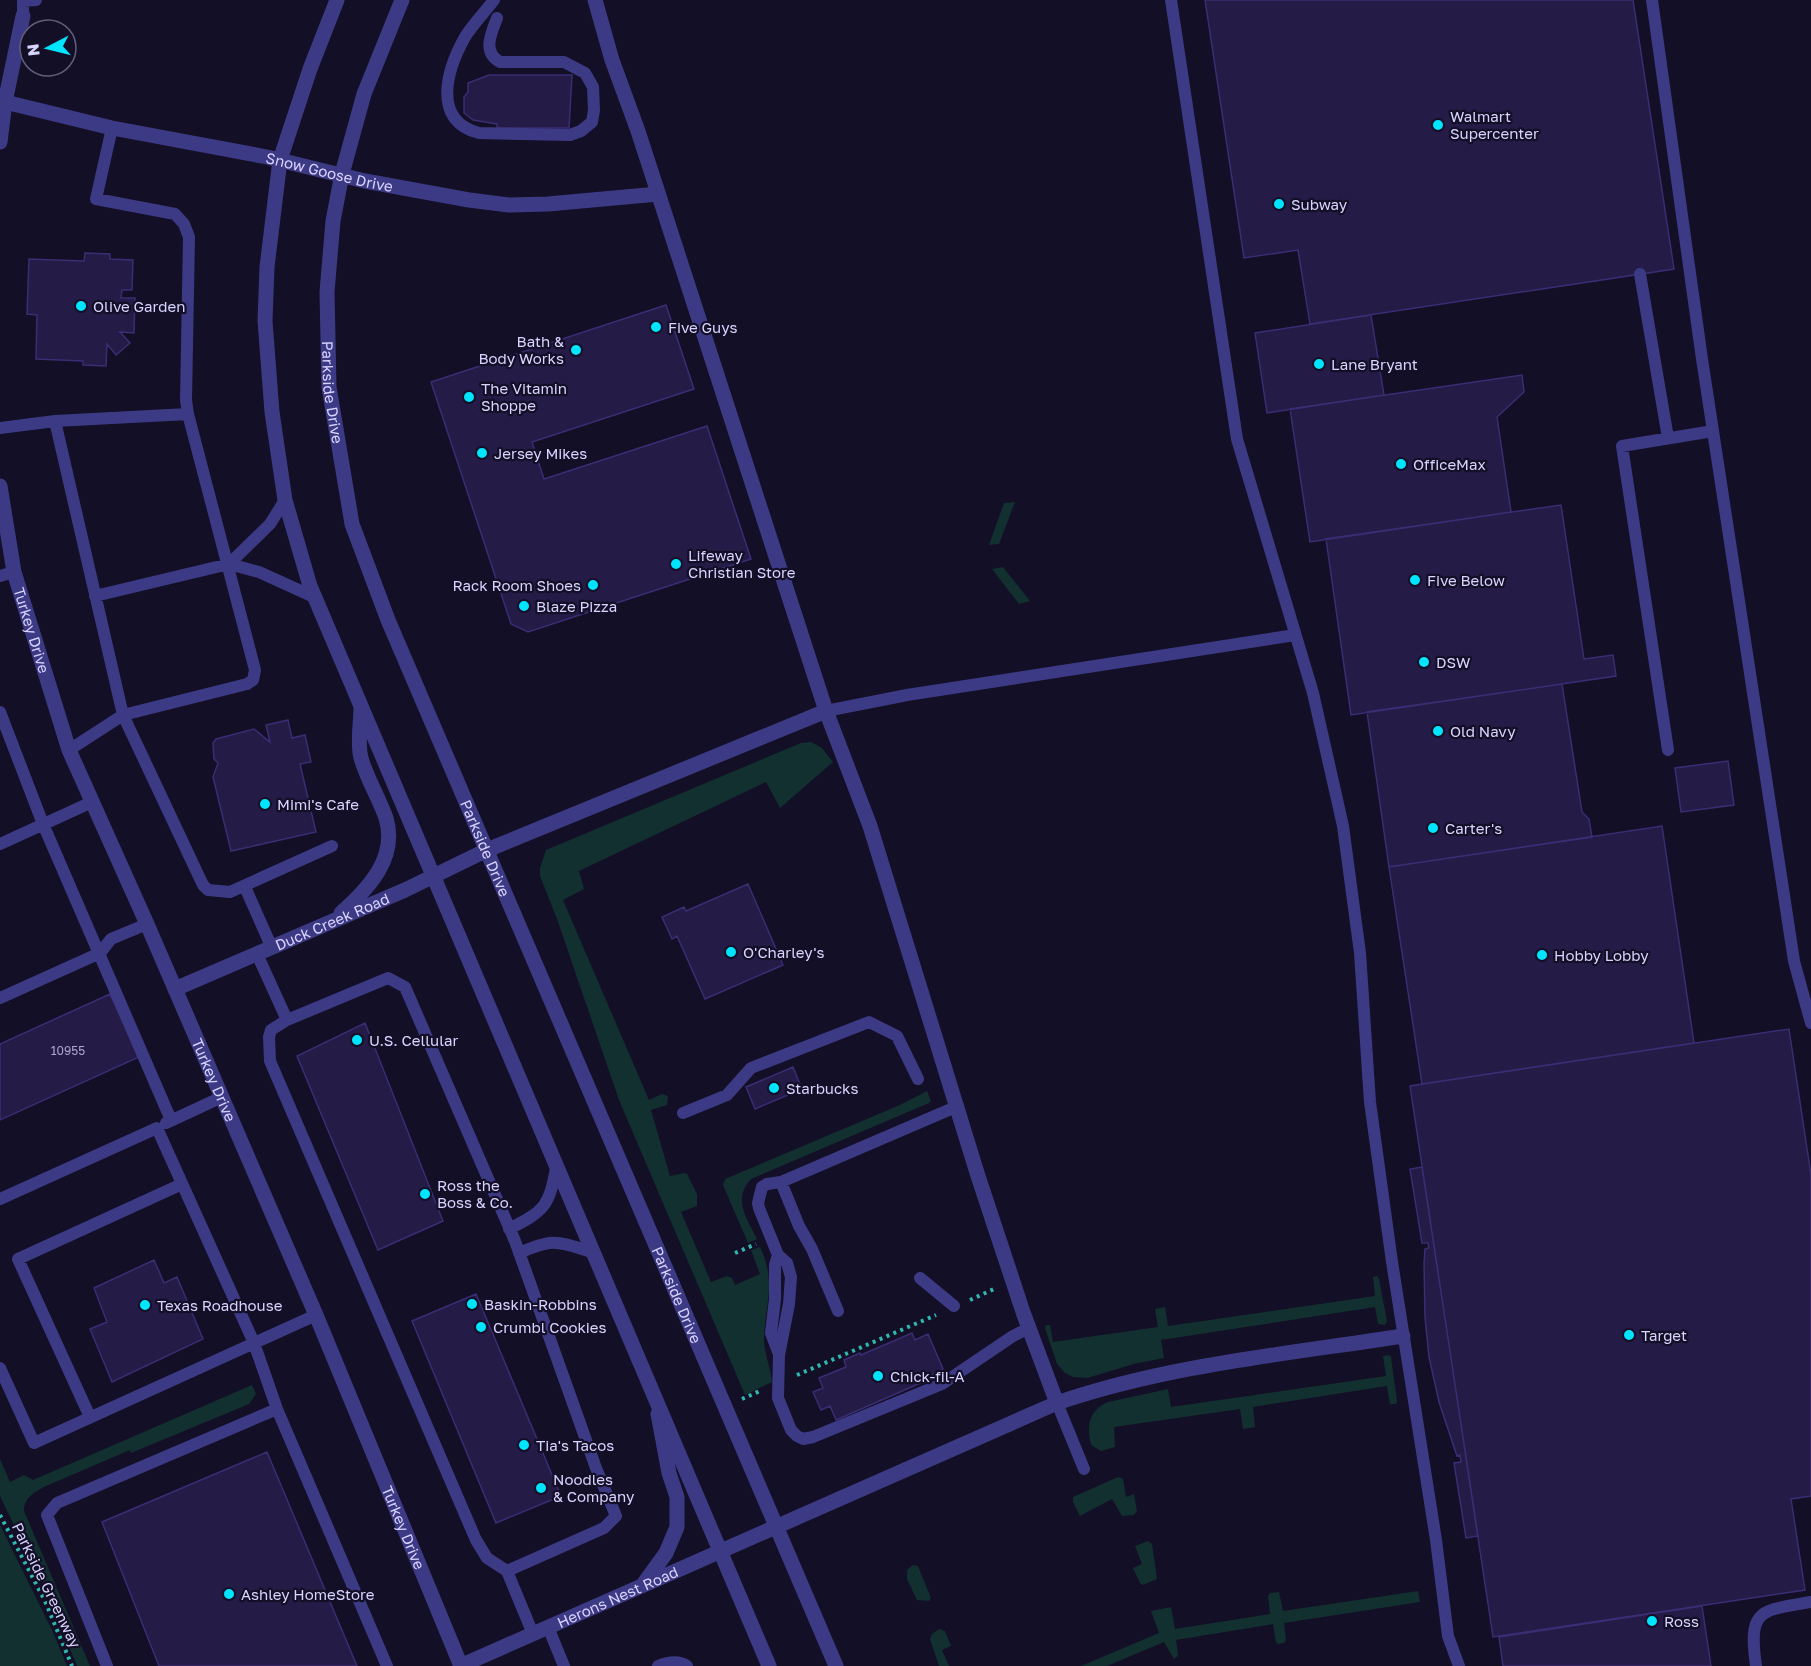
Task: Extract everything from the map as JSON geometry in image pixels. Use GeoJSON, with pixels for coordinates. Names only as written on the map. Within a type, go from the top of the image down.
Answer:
{"type":"FeatureCollection","features":[{"type":"Feature","properties":{"kind":"street"},"geometry":{"type":"LineString","coordinates":[[337,0],[310,69],[280,160],[267,267],[265,321],[272,412],[285,500],[314,597],[769,1666]]}},
{"type":"Feature","properties":{"kind":"street","name":"Parkside Drive"},"geometry":{"type":"LineString","coordinates":[[402,0],[364,94],[342,174],[333,221],[327,292],[329,387],[352,524],[388,620],[836,1666]]}},
{"type":"Feature","properties":{"kind":"street"},"geometry":{"type":"LineString","coordinates":[[595,0],[612,60],[638,131],[826,711],[870,826],[978,1176],[1057,1403]]}},
{"type":"Feature","properties":{"kind":"street"},"geometry":{"type":"LineString","coordinates":[[0,142],[2,102],[26,4]]}},
{"type":"Feature","properties":{"kind":"street","name":"Snow Goose Drive"},"geometry":{"type":"LineString","coordinates":[[2,102],[112,128],[280,160],[365,181],[470,200],[509,205],[548,204],[658,194]]}},
{"type":"Feature","properties":{"kind":"street","name":"Turkey Drive"},"geometry":{"type":"LineString","coordinates":[[0,486],[7,574],[69,750],[316,1315],[460,1666]]}},
{"type":"Feature","properties":{"kind":"street"},"geometry":{"type":"LineString","coordinates":[[331,922],[363,894],[377,875],[387,852],[389,840],[386,820],[361,756],[361,707]]}},
{"type":"Feature","properties":{"kind":"street","name":"Duck Creek Road"},"geometry":{"type":"LineString","coordinates":[[175,989],[331,922],[487,850],[826,711]]}},
{"type":"Feature","properties":{"kind":"street","name":"Herons Nest Road"},"geometry":{"type":"LineString","coordinates":[[460,1666],[1057,1403],[1095,1390],[1156,1375],[1403,1336]]}},
{"type":"Feature","properties":{"kind":"street"},"geometry":{"type":"LineString","coordinates":[[643,1585],[666,1553],[677,1527],[678,1518],[677,1497],[669,1473],[657,1405]]}},
{"type":"Feature","properties":{"kind":"lane"},"geometry":{"type":"LineString","coordinates":[[494,0],[466,36],[453,65],[446,98],[448,109],[455,122],[467,130],[479,133],[570,135],[581,131],[592,122],[593,87],[585,74],[564,62],[500,62],[493,58],[489,49],[489,38],[497,18]]}},
{"type":"Feature","properties":{"kind":"lane"},"geometry":{"type":"LineString","coordinates":[[1171,0],[1238,439],[1323,732],[1349,860],[1361,963],[1370,1102],[1403,1336],[1436,1540],[1448,1636],[1459,1666]]}},
{"type":"Feature","properties":{"kind":"lane"},"geometry":{"type":"LineString","coordinates":[[1652,0],[1713,431],[1794,961],[1811,1023]]}},
{"type":"Feature","properties":{"kind":"lane"},"geometry":{"type":"LineString","coordinates":[[69,750],[123,716],[247,684],[253,681],[255,670],[188,414],[186,400],[189,237],[184,224],[175,214],[96,199],[112,128]]}},
{"type":"Feature","properties":{"kind":"lane"},"geometry":{"type":"LineString","coordinates":[[1640,274],[1668,438]]}},
{"type":"Feature","properties":{"kind":"lane"},"geometry":{"type":"LineString","coordinates":[[0,428],[55,421],[188,414]]}},
{"type":"Feature","properties":{"kind":"lane"},"geometry":{"type":"LineString","coordinates":[[55,421],[123,716],[203,885],[208,890],[230,892],[332,846]]}},
{"type":"Feature","properties":{"kind":"lane"},"geometry":{"type":"LineString","coordinates":[[1668,750],[1622,446],[1713,431]]}},
{"type":"Feature","properties":{"kind":"lane"},"geometry":{"type":"LineString","coordinates":[[228,564],[270,524],[285,500]]}},
{"type":"Feature","properties":{"kind":"lane"},"geometry":{"type":"LineString","coordinates":[[94,596],[228,564],[259,572],[314,597]]}},
{"type":"Feature","properties":{"kind":"lane"},"geometry":{"type":"LineString","coordinates":[[826,711],[907,695],[1295,635]]}},
{"type":"Feature","properties":{"kind":"lane"},"geometry":{"type":"LineString","coordinates":[[0,712],[43,824],[171,1120]]}},
{"type":"Feature","properties":{"kind":"lane"},"geometry":{"type":"LineString","coordinates":[[0,844],[92,802]]}},
{"type":"Feature","properties":{"kind":"lane"},"geometry":{"type":"LineString","coordinates":[[245,887],[287,1020]]}},
{"type":"Feature","properties":{"kind":"lane"},"geometry":{"type":"LineString","coordinates":[[0,998],[100,953],[111,939],[147,924]]}},
{"type":"Feature","properties":{"kind":"lane"},"geometry":{"type":"LineString","coordinates":[[507,1571],[604,1528],[616,1516],[596,1468],[509,1229],[405,987],[388,978],[287,1020],[271,1030],[270,1061],[476,1540],[488,1558],[507,1571],[533,1634]]}},
{"type":"Feature","properties":{"kind":"lane"},"geometry":{"type":"LineString","coordinates":[[683,1113],[727,1095],[751,1068],[869,1022],[897,1035],[918,1079]]}},
{"type":"Feature","properties":{"kind":"lane"},"geometry":{"type":"LineString","coordinates":[[0,1199],[222,1097]]}},
{"type":"Feature","properties":{"kind":"lane"},"geometry":{"type":"LineString","coordinates":[[958,1106],[782,1182],[762,1187],[758,1203],[778,1255],[775,1265],[775,1299],[771,1333],[779,1355],[778,1398],[791,1430],[796,1436],[813,1437],[942,1384],[1013,1336],[1029,1328]]}},
{"type":"Feature","properties":{"kind":"lane"},"geometry":{"type":"LineString","coordinates":[[157,1128],[254,1343],[277,1409],[387,1666]]}},
{"type":"Feature","properties":{"kind":"lane"},"geometry":{"type":"LineString","coordinates":[[509,1229],[537,1214],[552,1194],[556,1167]]}},
{"type":"Feature","properties":{"kind":"lane"},"geometry":{"type":"LineString","coordinates":[[782,1182],[799,1226],[812,1249],[838,1311]]}},
{"type":"Feature","properties":{"kind":"lane"},"geometry":{"type":"LineString","coordinates":[[90,1417],[18,1259],[182,1184]]}},
{"type":"Feature","properties":{"kind":"lane"},"geometry":{"type":"LineString","coordinates":[[519,1253],[544,1243],[559,1242],[592,1252]]}},
{"type":"Feature","properties":{"kind":"lane"},"geometry":{"type":"LineString","coordinates":[[920,1278],[954,1306]]}},
{"type":"Feature","properties":{"kind":"lane"},"geometry":{"type":"LineString","coordinates":[[0,1368],[34,1443],[316,1315]]}},
{"type":"Feature","properties":{"kind":"lane"},"geometry":{"type":"LineString","coordinates":[[1057,1403],[1084,1468]]}},
{"type":"Feature","properties":{"kind":"lane"},"geometry":{"type":"LineString","coordinates":[[107,1666],[46,1515],[57,1503],[277,1409]]}},
{"type":"Feature","properties":{"kind":"lane"},"geometry":{"type":"LineString","coordinates":[[1756,1666],[1752,1636],[1759,1618],[1773,1609],[1811,1602]]}},
{"type":"Feature","properties":{"kind":"lane"},"geometry":{"type":"LineString","coordinates":[[548,1627],[564,1666]]}},
{"type":"Feature","properties":{"kind":"lane"},"geometry":{"type":"LineString","coordinates":[[658,1666],[669,1662],[682,1663],[687,1666]]}},
{"type":"Feature","properties":{"kind":"path"},"geometry":{"type":"LineString","coordinates":[[741,1400],[1013,1281]]}},
{"type":"Feature","properties":{"kind":"path","name":"Parkside Greenway"},"geometry":{"type":"LineString","coordinates":[[0,1515],[45,1601],[72,1666]]}},
{"type":"Feature","properties":{"kind":"green space"},"geometry":{"type":"Polygon","coordinates":[[[1015,502],[999,544],[989,545],[1004,503],[1015,502]]]}},
{"type":"Feature","properties":{"kind":"green space"},"geometry":{"type":"Polygon","coordinates":[[[1003,567],[1030,601],[1019,604],[992,569],[1003,567]]]}},
{"type":"Feature","properties":{"kind":"green space"},"geometry":{"type":"Polygon","coordinates":[[[811,742],[822,748],[833,762],[780,808],[766,782],[579,871],[584,889],[563,900],[649,1100],[662,1094],[668,1096],[667,1105],[651,1110],[670,1176],[687,1174],[697,1194],[697,1206],[681,1212],[711,1282],[727,1276],[732,1278],[735,1285],[760,1274],[751,1250],[760,1247],[765,1260],[769,1293],[764,1340],[772,1382],[745,1395],[619,1100],[540,876],[540,868],[546,850],[801,743],[811,742]]]}},
{"type":"Feature","properties":{"kind":"green space"},"geometry":{"type":"Polygon","coordinates":[[[927,1091],[931,1101],[929,1103],[751,1179],[745,1187],[742,1202],[757,1239],[748,1243],[723,1185],[725,1179],[900,1105],[927,1091]]]}},
{"type":"Feature","properties":{"kind":"green space"},"geometry":{"type":"Polygon","coordinates":[[[1377,1276],[1387,1321],[1385,1325],[1378,1324],[1375,1307],[1161,1340],[1164,1358],[1087,1378],[1073,1377],[1065,1373],[1057,1364],[1045,1328],[1046,1325],[1050,1325],[1053,1342],[1158,1327],[1155,1309],[1165,1307],[1168,1326],[1375,1296],[1373,1277],[1377,1276]]]}},
{"type":"Feature","properties":{"kind":"green space"},"geometry":{"type":"Polygon","coordinates":[[[1389,1355],[1396,1404],[1390,1404],[1387,1386],[1253,1407],[1255,1427],[1243,1429],[1240,1409],[1114,1427],[1115,1447],[1101,1451],[1091,1445],[1089,1425],[1091,1419],[1097,1409],[1108,1402],[1168,1389],[1171,1407],[1386,1376],[1383,1356],[1389,1355]]]}},
{"type":"Feature","properties":{"kind":"green space"},"geometry":{"type":"Polygon","coordinates":[[[252,1385],[256,1394],[249,1404],[131,1453],[130,1450],[46,1486],[34,1493],[26,1502],[24,1511],[90,1666],[77,1666],[49,1598],[0,1496],[0,1459],[10,1482],[24,1475],[33,1480],[252,1385]]]}},
{"type":"Feature","properties":{"kind":"green space"},"geometry":{"type":"Polygon","coordinates":[[[1118,1477],[1123,1479],[1126,1497],[1134,1494],[1137,1511],[1134,1515],[1122,1516],[1112,1499],[1080,1516],[1073,1497],[1118,1477]]]}},
{"type":"Feature","properties":{"kind":"green space"},"geometry":{"type":"Polygon","coordinates":[[[0,1525],[53,1632],[67,1666],[0,1666],[0,1525]]]}},
{"type":"Feature","properties":{"kind":"green space"},"geometry":{"type":"Polygon","coordinates":[[[1148,1541],[1152,1544],[1157,1579],[1143,1585],[1133,1568],[1142,1564],[1135,1546],[1148,1541]]]}},
{"type":"Feature","properties":{"kind":"green space"},"geometry":{"type":"Polygon","coordinates":[[[913,1565],[918,1566],[931,1598],[929,1601],[917,1600],[907,1579],[907,1570],[913,1565]]]}},
{"type":"Feature","properties":{"kind":"green space"},"geometry":{"type":"Polygon","coordinates":[[[1418,1591],[1420,1602],[1284,1623],[1286,1640],[1284,1643],[1276,1642],[1273,1624],[1176,1640],[1178,1656],[1174,1659],[1164,1642],[1107,1666],[1081,1666],[1159,1633],[1151,1611],[1171,1607],[1175,1629],[1270,1614],[1268,1596],[1270,1593],[1279,1592],[1283,1611],[1418,1591]]]}},
{"type":"Feature","properties":{"kind":"green space"},"geometry":{"type":"Polygon","coordinates":[[[939,1629],[945,1631],[951,1646],[942,1650],[949,1666],[939,1666],[930,1639],[932,1634],[939,1629]]]}},
{"type":"Feature","properties":{"kind":"building","name":"Walmart Supercenter"},"geometry":{"type":"Polygon","coordinates":[[[1205,0],[1633,0],[1674,269],[1310,324],[1298,250],[1244,258],[1205,0]]]}},
{"type":"Feature","properties":{"kind":"building"},"geometry":{"type":"Polygon","coordinates":[[[489,75],[572,75],[569,128],[497,128],[497,124],[473,120],[464,113],[464,97],[468,92],[468,83],[489,75]]]}},
{"type":"Feature","properties":{"kind":"building","name":"Olive Garden"},"geometry":{"type":"Polygon","coordinates":[[[85,253],[110,254],[110,259],[133,260],[132,290],[122,290],[121,298],[135,298],[134,333],[120,332],[130,343],[116,355],[107,344],[106,366],[83,365],[83,361],[36,359],[37,315],[27,314],[29,259],[84,261],[85,253]]]}},
{"type":"Feature","properties":{"kind":"building"},"geometry":{"type":"Polygon","coordinates":[[[666,305],[694,389],[532,442],[544,479],[707,426],[751,559],[528,632],[511,624],[431,382],[666,305]]]}},
{"type":"Feature","properties":{"kind":"building","name":"Lane Bryant"},"geometry":{"type":"Polygon","coordinates":[[[1371,315],[1384,395],[1267,413],[1255,333],[1371,315]]]}},
{"type":"Feature","properties":{"kind":"building","name":"OfficeMax"},"geometry":{"type":"Polygon","coordinates":[[[1522,375],[1524,392],[1497,417],[1511,512],[1310,542],[1290,409],[1522,375]]]}},
{"type":"Feature","properties":{"kind":"building"},"geometry":{"type":"Polygon","coordinates":[[[1561,505],[1584,659],[1613,655],[1616,676],[1351,715],[1326,539],[1561,505]]]}},
{"type":"Feature","properties":{"kind":"building"},"geometry":{"type":"Polygon","coordinates":[[[1562,684],[1582,812],[1589,819],[1592,837],[1389,867],[1367,712],[1562,684]]]}},
{"type":"Feature","properties":{"kind":"building","name":"Mimi's Cafe"},"geometry":{"type":"Polygon","coordinates":[[[288,720],[292,738],[305,735],[311,762],[300,764],[316,832],[231,851],[213,777],[218,763],[214,759],[213,743],[216,739],[254,729],[270,742],[266,725],[288,720]]]}},
{"type":"Feature","properties":{"kind":"building"},"geometry":{"type":"Polygon","coordinates":[[[1728,761],[1734,805],[1681,812],[1675,768],[1728,761]]]}},
{"type":"Feature","properties":{"kind":"building","name":"Hobby Lobby"},"geometry":{"type":"Polygon","coordinates":[[[1662,826],[1694,1043],[1422,1084],[1389,867],[1662,826]]]}},
{"type":"Feature","properties":{"kind":"building","name":"O'Charley's"},"geometry":{"type":"Polygon","coordinates":[[[748,884],[783,965],[705,999],[677,936],[672,939],[662,917],[684,907],[686,911],[748,884]]]}},
{"type":"Feature","properties":{"kind":"building"},"geometry":{"type":"Polygon","coordinates":[[[110,994],[139,1057],[0,1120],[0,1044],[110,994]]]}},
{"type":"Feature","properties":{"kind":"building"},"geometry":{"type":"Polygon","coordinates":[[[365,1023],[443,1221],[378,1250],[297,1056],[365,1023]]]}},
{"type":"Feature","properties":{"kind":"building","name":"Target"},"geometry":{"type":"Polygon","coordinates":[[[1789,1029],[1811,1175],[1811,1496],[1791,1499],[1805,1590],[1493,1637],[1410,1086],[1789,1029]]]}},
{"type":"Feature","properties":{"kind":"building","name":"Starbucks"},"geometry":{"type":"Polygon","coordinates":[[[793,1067],[802,1089],[755,1109],[746,1087],[793,1067]]]}},
{"type":"Feature","properties":{"kind":"building"},"geometry":{"type":"Polygon","coordinates":[[[1422,1167],[1478,1536],[1466,1538],[1454,1463],[1461,1462],[1460,1455],[1457,1456],[1439,1402],[1429,1357],[1425,1317],[1424,1263],[1425,1249],[1429,1248],[1428,1243],[1422,1243],[1410,1169],[1422,1167]]]}},
{"type":"Feature","properties":{"kind":"building","name":"Texas Roadhouse"},"geometry":{"type":"Polygon","coordinates":[[[154,1260],[164,1283],[177,1277],[203,1339],[112,1382],[90,1329],[107,1322],[94,1288],[154,1260]]]}},
{"type":"Feature","properties":{"kind":"building"},"geometry":{"type":"Polygon","coordinates":[[[476,1294],[561,1496],[496,1523],[412,1321],[476,1294]]]}},
{"type":"Feature","properties":{"kind":"building","name":"Chick-fil-A"},"geometry":{"type":"Polygon","coordinates":[[[912,1333],[915,1340],[928,1334],[943,1369],[931,1375],[932,1378],[836,1420],[830,1406],[821,1410],[813,1392],[823,1388],[819,1378],[846,1367],[844,1360],[912,1333]]]}},
{"type":"Feature","properties":{"kind":"building","name":"Ashley HomeStore"},"geometry":{"type":"Polygon","coordinates":[[[267,1452],[357,1666],[159,1666],[102,1522],[267,1452]]]}},
{"type":"Feature","properties":{"kind":"building","name":"Ross"},"geometry":{"type":"Polygon","coordinates":[[[1702,1606],[1711,1666],[1503,1666],[1499,1637],[1702,1606]]]}},
{"type":"Feature","properties":{"kind":"place","name":"Walmart Supercenter"},"geometry":{"type":"Point","coordinates":[1438,125]}},
{"type":"Feature","properties":{"kind":"place","name":"Subway"},"geometry":{"type":"Point","coordinates":[1279,204]}},
{"type":"Feature","properties":{"kind":"place","name":"Olive Garden"},"geometry":{"type":"Point","coordinates":[81,306]}},
{"type":"Feature","properties":{"kind":"place","name":"Five Guys"},"geometry":{"type":"Point","coordinates":[656,327]}},
{"type":"Feature","properties":{"kind":"place","name":"Bath & Body Works"},"geometry":{"type":"Point","coordinates":[576,350]}},
{"type":"Feature","properties":{"kind":"place","name":"Lane Bryant"},"geometry":{"type":"Point","coordinates":[1319,364]}},
{"type":"Feature","properties":{"kind":"place","name":"The Vitamin Shoppe"},"geometry":{"type":"Point","coordinates":[469,397]}},
{"type":"Feature","properties":{"kind":"place","name":"Jersey Mikes"},"geometry":{"type":"Point","coordinates":[482,453]}},
{"type":"Feature","properties":{"kind":"place","name":"OfficeMax"},"geometry":{"type":"Point","coordinates":[1401,464]}},
{"type":"Feature","properties":{"kind":"place","name":"Lifeway Christian Store"},"geometry":{"type":"Point","coordinates":[676,564]}},
{"type":"Feature","properties":{"kind":"place","name":"Five Below"},"geometry":{"type":"Point","coordinates":[1415,580]}},
{"type":"Feature","properties":{"kind":"place","name":"Rack Room Shoes"},"geometry":{"type":"Point","coordinates":[593,585]}},
{"type":"Feature","properties":{"kind":"place","name":"Blaze Pizza"},"geometry":{"type":"Point","coordinates":[524,606]}},
{"type":"Feature","properties":{"kind":"place","name":"DSW"},"geometry":{"type":"Point","coordinates":[1424,662]}},
{"type":"Feature","properties":{"kind":"place","name":"Old Navy"},"geometry":{"type":"Point","coordinates":[1438,731]}},
{"type":"Feature","properties":{"kind":"place","name":"Mimi's Cafe"},"geometry":{"type":"Point","coordinates":[265,804]}},
{"type":"Feature","properties":{"kind":"place","name":"Carter's"},"geometry":{"type":"Point","coordinates":[1433,828]}},
{"type":"Feature","properties":{"kind":"place","name":"O'Charley's"},"geometry":{"type":"Point","coordinates":[731,952]}},
{"type":"Feature","properties":{"kind":"place","name":"Hobby Lobby"},"geometry":{"type":"Point","coordinates":[1542,955]}},
{"type":"Feature","properties":{"kind":"place","name":"U.S. Cellular"},"geometry":{"type":"Point","coordinates":[357,1040]}},
{"type":"Feature","properties":{"kind":"place","name":"Starbucks"},"geometry":{"type":"Point","coordinates":[774,1088]}},
{"type":"Feature","properties":{"kind":"place","name":"Ross the Boss & Co."},"geometry":{"type":"Point","coordinates":[425,1194]}},
{"type":"Feature","properties":{"kind":"place","name":"Baskin-Robbins"},"geometry":{"type":"Point","coordinates":[472,1304]}},
{"type":"Feature","properties":{"kind":"place","name":"Texas Roadhouse"},"geometry":{"type":"Point","coordinates":[145,1305]}},
{"type":"Feature","properties":{"kind":"place","name":"Crumbl Cookies"},"geometry":{"type":"Point","coordinates":[481,1327]}},
{"type":"Feature","properties":{"kind":"place","name":"Target"},"geometry":{"type":"Point","coordinates":[1629,1335]}},
{"type":"Feature","properties":{"kind":"place","name":"Chick-fil-A"},"geometry":{"type":"Point","coordinates":[878,1376]}},
{"type":"Feature","properties":{"kind":"place","name":"Tia's Tacos"},"geometry":{"type":"Point","coordinates":[524,1445]}},
{"type":"Feature","properties":{"kind":"place","name":"Noodles & Company"},"geometry":{"type":"Point","coordinates":[541,1488]}},
{"type":"Feature","properties":{"kind":"place","name":"Ashley HomeStore"},"geometry":{"type":"Point","coordinates":[229,1594]}},
{"type":"Feature","properties":{"kind":"place","name":"Ross"},"geometry":{"type":"Point","coordinates":[1652,1621]}}]}
